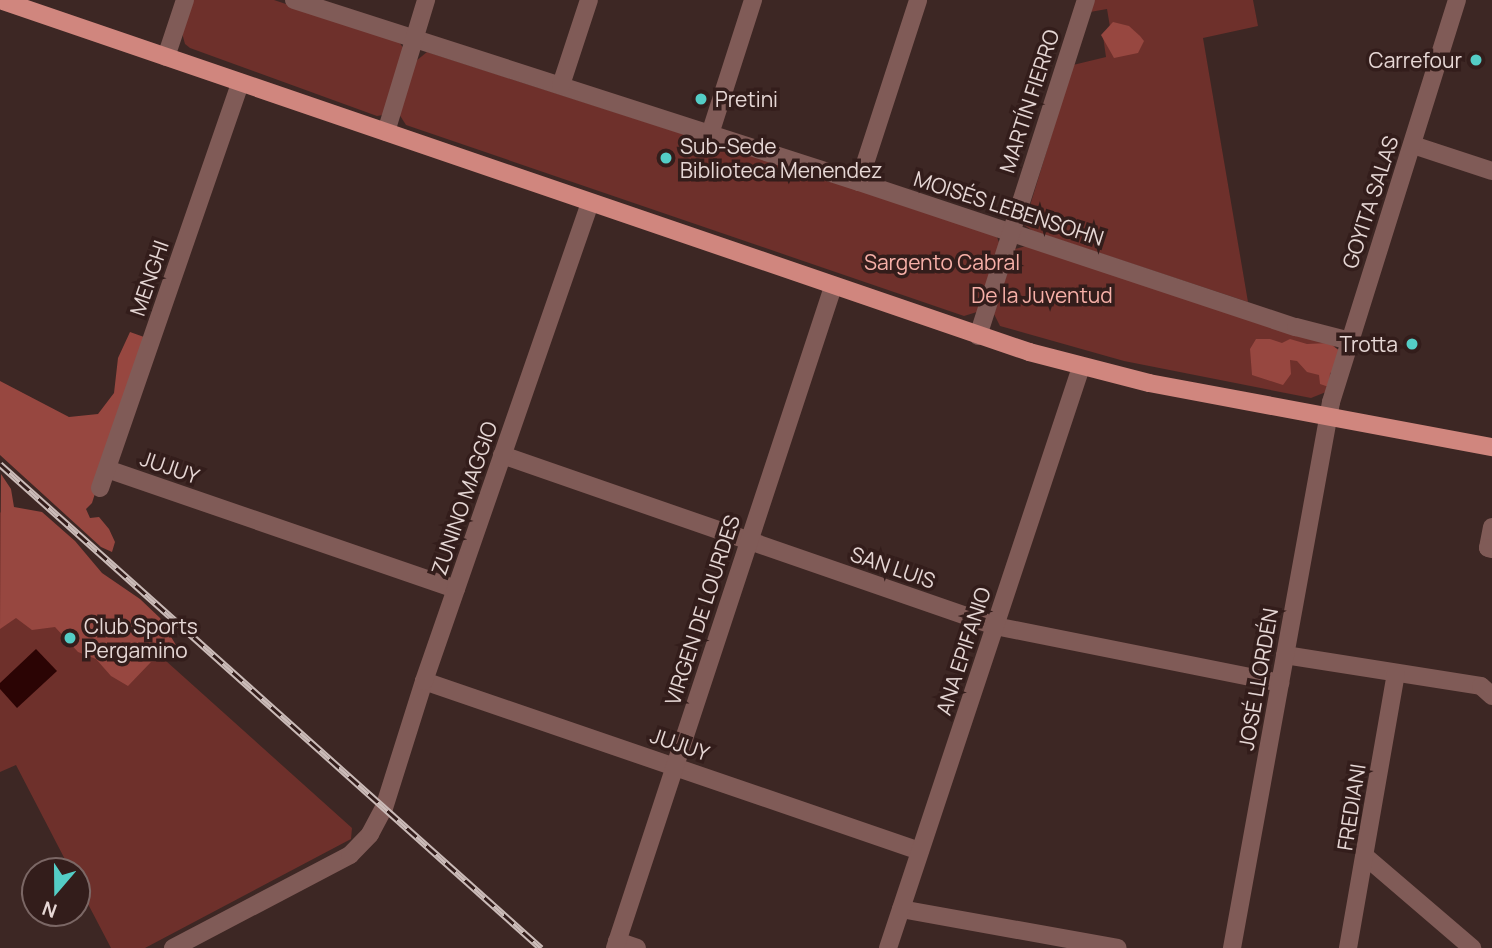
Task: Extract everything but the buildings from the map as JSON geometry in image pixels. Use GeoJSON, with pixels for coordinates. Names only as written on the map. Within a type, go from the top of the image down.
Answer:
{"type":"FeatureCollection","features":[{"type":"Feature","properties":{"kind":"main road"},"geometry":{"type":"LineString","coordinates":[[0,0],[833,287],[978,336],[1081,367],[1330,418],[1492,447]]}},
{"type":"Feature","properties":{"kind":"street"},"geometry":{"type":"LineString","coordinates":[[166,57],[185,0]]}},
{"type":"Feature","properties":{"kind":"street","name":"MOISÉS LEBENSOHN"},"geometry":{"type":"LineString","coordinates":[[294,0],[859,182],[1296,327],[1350,341]]}},
{"type":"Feature","properties":{"kind":"street"},"geometry":{"type":"LineString","coordinates":[[386,132],[426,0]]}},
{"type":"Feature","properties":{"kind":"street"},"geometry":{"type":"LineString","coordinates":[[561,85],[589,0]]}},
{"type":"Feature","properties":{"kind":"street"},"geometry":{"type":"LineString","coordinates":[[710,134],[753,0]]}},
{"type":"Feature","properties":{"kind":"street"},"geometry":{"type":"LineString","coordinates":[[859,182],[918,0]]}},
{"type":"Feature","properties":{"kind":"street","name":"MARTÍN FIERRO"},"geometry":{"type":"LineString","coordinates":[[978,336],[1086,0]]}},
{"type":"Feature","properties":{"kind":"street","name":"GOYITA SALAS"},"geometry":{"type":"LineString","coordinates":[[1330,418],[1332,395],[1457,0]]}},
{"type":"Feature","properties":{"kind":"street","name":"MENGHI"},"geometry":{"type":"LineString","coordinates":[[100,488],[240,83]]}},
{"type":"Feature","properties":{"kind":"street"},"geometry":{"type":"LineString","coordinates":[[1413,145],[1492,171]]}},
{"type":"Feature","properties":{"kind":"street","name":"ZUNINO MAGGIO"},"geometry":{"type":"LineString","coordinates":[[173,948],[350,855],[370,834],[384,808],[424,681],[590,203]]}},
{"type":"Feature","properties":{"kind":"street","name":"VIRGEN DE LOURDES"},"geometry":{"type":"LineString","coordinates":[[616,945],[833,287]]}},
{"type":"Feature","properties":{"kind":"street","name":"ANA EPIFANIO"},"geometry":{"type":"LineString","coordinates":[[888,948],[1081,367]]}},
{"type":"Feature","properties":{"kind":"street","name":"JOSÉ LLORDÉN"},"geometry":{"type":"LineString","coordinates":[[1231,948],[1330,418]]}},
{"type":"Feature","properties":{"kind":"street","name":"SAN LUIS"},"geometry":{"type":"LineString","coordinates":[[502,455],[995,626],[1280,683]]}},
{"type":"Feature","properties":{"kind":"street","name":"JUJUY"},"geometry":{"type":"LineString","coordinates":[[107,470],[456,589]]}},
{"type":"Feature","properties":{"kind":"street"},"geometry":{"type":"LineString","coordinates":[[1492,527],[1488,548],[1492,549]]}},
{"type":"Feature","properties":{"kind":"street"},"geometry":{"type":"LineString","coordinates":[[1285,655],[1481,686],[1492,696]]}},
{"type":"Feature","properties":{"kind":"street","name":"FREDIANI"},"geometry":{"type":"LineString","coordinates":[[1349,948],[1396,674]]}},
{"type":"Feature","properties":{"kind":"street","name":"JUJUY"},"geometry":{"type":"LineString","coordinates":[[424,681],[920,851]]}},
{"type":"Feature","properties":{"kind":"street"},"geometry":{"type":"LineString","coordinates":[[1366,857],[1472,948]]}},
{"type":"Feature","properties":{"kind":"street"},"geometry":{"type":"LineString","coordinates":[[901,909],[1118,948]]}},
{"type":"Feature","properties":{"kind":"street"},"geometry":{"type":"LineString","coordinates":[[616,945],[637,948]]}},
{"type":"Feature","properties":{"kind":"green space"},"geometry":{"type":"Polygon","coordinates":[[[193,0],[274,0],[399,42],[404,49],[383,115],[377,116],[190,48],[185,44],[182,33],[193,0]]]}},
{"type":"Feature","properties":{"kind":"green space"},"geometry":{"type":"Polygon","coordinates":[[[1094,0],[1253,0],[1258,26],[1203,38],[1248,302],[1033,231],[1024,225],[1073,65],[1106,57],[1103,36],[1110,27],[1107,9],[1090,12],[1094,0]]]}},
{"type":"Feature","properties":{"kind":"green space","name":"Sargento Cabral"},"geometry":{"type":"Polygon","coordinates":[[[427,52],[990,232],[997,237],[1000,245],[977,312],[964,316],[406,125],[399,114],[416,61],[427,52]]]}},
{"type":"Feature","properties":{"kind":"green space","name":"De la Juventud"},"geometry":{"type":"Polygon","coordinates":[[[1026,246],[1334,345],[1337,353],[1326,392],[1311,398],[1124,361],[1000,326],[994,314],[1015,249],[1026,246]]]}},
{"type":"Feature","properties":{"kind":"green space","name":"Club Sports Pergamino"},"geometry":{"type":"Polygon","coordinates":[[[0,512],[352,828],[351,839],[145,948],[111,948],[91,910],[91,857],[64,857],[16,765],[0,772],[0,512]]]}},
{"type":"Feature","properties":{"kind":"shaded area"},"geometry":{"type":"Polygon","coordinates":[[[1113,22],[1129,26],[1140,36],[1144,41],[1138,53],[1114,58],[1101,35],[1113,22]]]}},
{"type":"Feature","properties":{"kind":"shaded area"},"geometry":{"type":"Polygon","coordinates":[[[130,332],[144,337],[92,503],[86,509],[90,518],[99,517],[109,529],[115,542],[112,552],[101,547],[0,455],[0,381],[69,417],[98,414],[114,393],[118,358],[130,332]]]}},
{"type":"Feature","properties":{"kind":"shaded area"},"geometry":{"type":"Polygon","coordinates":[[[1256,339],[1270,339],[1282,343],[1290,339],[1307,344],[1329,343],[1340,351],[1336,370],[1330,373],[1329,387],[1320,384],[1319,375],[1307,372],[1297,361],[1290,360],[1291,374],[1283,385],[1252,375],[1250,349],[1256,339]]]}},
{"type":"Feature","properties":{"kind":"shaded area"},"geometry":{"type":"Polygon","coordinates":[[[1,474],[11,489],[14,507],[42,512],[75,541],[102,573],[140,599],[160,618],[177,647],[168,660],[151,662],[128,686],[111,676],[96,659],[78,652],[55,627],[32,630],[16,618],[0,629],[1,474]]]}},
{"type":"Feature","properties":{"kind":"shaded area"},"geometry":{"type":"Polygon","coordinates":[[[36,649],[57,671],[17,708],[0,689],[0,683],[36,649]]]}},
{"type":"Feature","properties":{"kind":"railway"},"geometry":{"type":"LineString","coordinates":[[0,464],[541,948]]}},
{"type":"Feature","properties":{"kind":"place","name":"Carrefour"},"geometry":{"type":"Point","coordinates":[1476,60]}},
{"type":"Feature","properties":{"kind":"place","name":"Pretini"},"geometry":{"type":"Point","coordinates":[701,99]}},
{"type":"Feature","properties":{"kind":"place","name":"Sub-Sede Biblioteca Menendez"},"geometry":{"type":"Point","coordinates":[666,158]}},
{"type":"Feature","properties":{"kind":"place","name":"Trotta"},"geometry":{"type":"Point","coordinates":[1412,344]}},
{"type":"Feature","properties":{"kind":"place","name":"Club Sports Pergamino"},"geometry":{"type":"Point","coordinates":[70,638]}}]}
